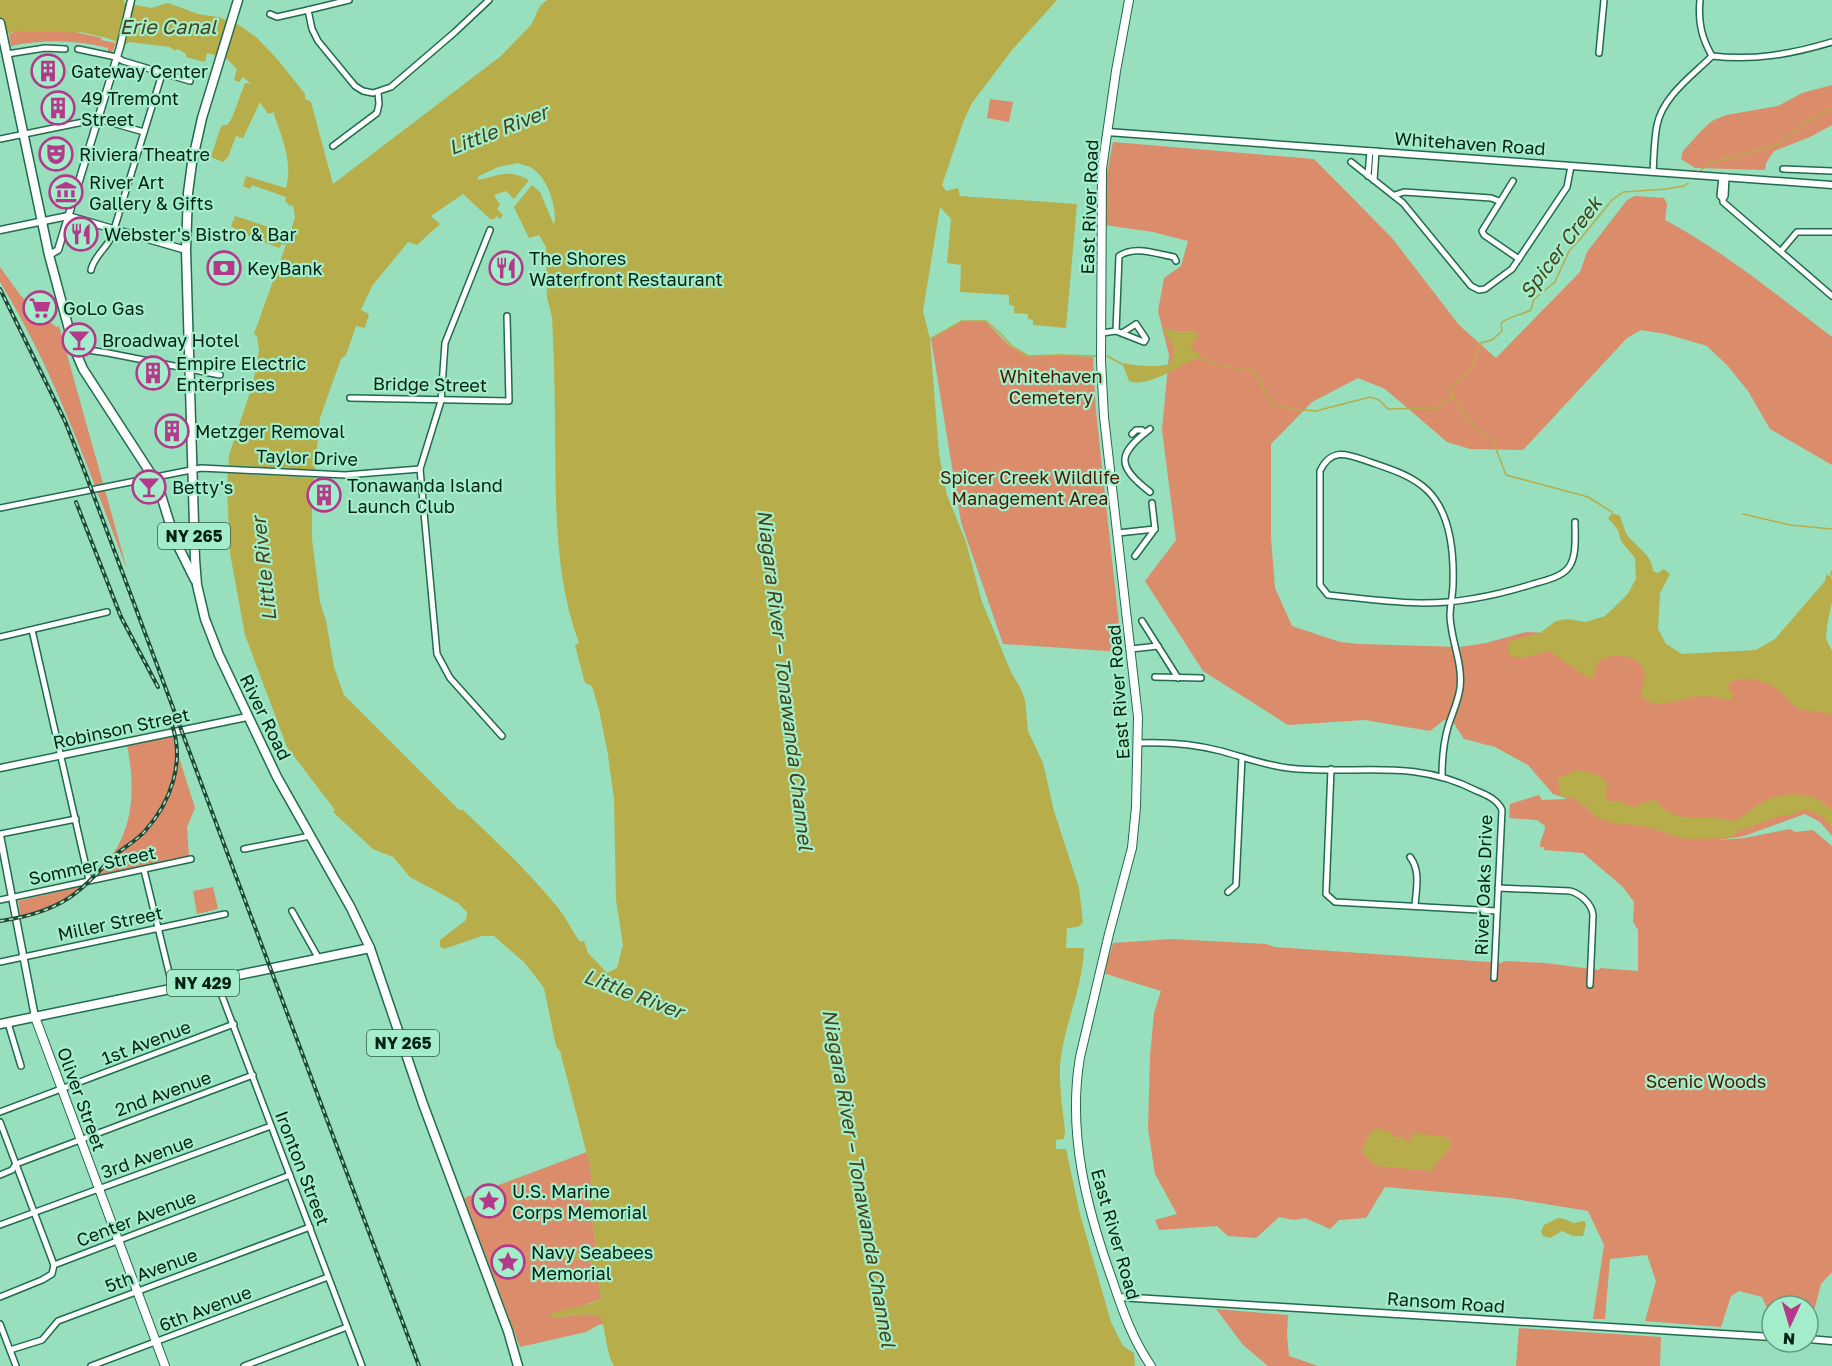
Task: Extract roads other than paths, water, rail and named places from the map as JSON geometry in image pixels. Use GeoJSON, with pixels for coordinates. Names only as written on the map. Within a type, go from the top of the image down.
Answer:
{"type":"FeatureCollection","features":[{"type":"Feature","properties":{"kind":"main road","name":"East River Road"},"geometry":{"type":"LineString","coordinates":[[1129,0],[1102,169],[1101,264],[1103,403],[1131,649],[1139,743],[1132,848],[1083,1040],[1076,1085],[1077,1126],[1084,1184],[1092,1218],[1135,1340],[1151,1366]]}},
{"type":"Feature","properties":{"kind":"main road","name":"River Road"},"geometry":{"type":"LineString","coordinates":[[237,3],[210,89],[192,163],[187,213],[186,250],[195,559],[198,585],[210,634],[248,717],[277,777],[351,908],[370,948],[421,1098],[508,1331],[518,1366]]}},
{"type":"Feature","properties":{"kind":"main road"},"geometry":{"type":"LineString","coordinates":[[0,23],[4,55],[24,134],[49,255],[74,348],[83,369],[153,477],[175,540],[198,585]]}},
{"type":"Feature","properties":{"kind":"main road","name":"NY 429"},"geometry":{"type":"LineString","coordinates":[[35,1017],[370,948]]}},
{"type":"Feature","properties":{"kind":"main road"},"geometry":{"type":"LineString","coordinates":[[4,1023],[35,1017]]}},
{"type":"Feature","properties":{"kind":"main road","name":"Oliver Street"},"geometry":{"type":"LineString","coordinates":[[35,1017],[165,1366]]}},
{"type":"Feature","properties":{"kind":"street"},"geometry":{"type":"LineString","coordinates":[[270,14],[277,17],[331,2],[349,0]]}},
{"type":"Feature","properties":{"kind":"street"},"geometry":{"type":"LineString","coordinates":[[308,10],[312,29],[318,41],[351,82],[363,91],[378,93],[391,87],[489,0]]}},
{"type":"Feature","properties":{"kind":"street"},"geometry":{"type":"LineString","coordinates":[[1599,53],[1604,0]]}},
{"type":"Feature","properties":{"kind":"street"},"geometry":{"type":"LineString","coordinates":[[1700,0],[1701,31],[1712,56]]}},
{"type":"Feature","properties":{"kind":"street"},"geometry":{"type":"LineString","coordinates":[[49,255],[57,251],[117,57],[131,2]]}},
{"type":"Feature","properties":{"kind":"street"},"geometry":{"type":"LineString","coordinates":[[1712,56],[1762,58],[1797,52],[1832,42]]}},
{"type":"Feature","properties":{"kind":"street"},"geometry":{"type":"LineString","coordinates":[[4,55],[45,48],[65,49]]}},
{"type":"Feature","properties":{"kind":"street"},"geometry":{"type":"LineString","coordinates":[[78,49],[117,57],[162,74],[190,81]]}},
{"type":"Feature","properties":{"kind":"street"},"geometry":{"type":"LineString","coordinates":[[1653,172],[1656,131],[1663,108],[1712,56]]}},
{"type":"Feature","properties":{"kind":"street"},"geometry":{"type":"LineString","coordinates":[[91,270],[94,260],[108,244],[114,228],[162,74]]}},
{"type":"Feature","properties":{"kind":"street"},"geometry":{"type":"LineString","coordinates":[[333,146],[377,113],[380,104],[378,93]]}},
{"type":"Feature","properties":{"kind":"street"},"geometry":{"type":"LineString","coordinates":[[0,139],[98,119],[144,132]]}},
{"type":"Feature","properties":{"kind":"street","name":"Whitehaven Road"},"geometry":{"type":"LineString","coordinates":[[1107,132],[1832,185]]}},
{"type":"Feature","properties":{"kind":"street"},"geometry":{"type":"LineString","coordinates":[[1368,176],[1373,151]]}},
{"type":"Feature","properties":{"kind":"street"},"geometry":{"type":"LineString","coordinates":[[1373,151],[1374,180]]}},
{"type":"Feature","properties":{"kind":"street"},"geometry":{"type":"LineString","coordinates":[[1351,162],[1395,195],[1475,289],[1485,289],[1506,275],[1519,259],[1567,187],[1571,166]]}},
{"type":"Feature","properties":{"kind":"street"},"geometry":{"type":"LineString","coordinates":[[1783,169],[1832,171]]}},
{"type":"Feature","properties":{"kind":"street"},"geometry":{"type":"LineString","coordinates":[[1724,177],[1720,196],[1723,202],[1832,296]]}},
{"type":"Feature","properties":{"kind":"street"},"geometry":{"type":"LineString","coordinates":[[1512,181],[1483,226],[1482,232],[1519,259]]}},
{"type":"Feature","properties":{"kind":"street"},"geometry":{"type":"LineString","coordinates":[[1395,195],[1404,192],[1491,198],[1499,201]]}},
{"type":"Feature","properties":{"kind":"street"},"geometry":{"type":"LineString","coordinates":[[0,230],[68,216],[186,250]]}},
{"type":"Feature","properties":{"kind":"street"},"geometry":{"type":"LineString","coordinates":[[490,230],[445,343],[441,401],[420,469],[437,654],[450,678],[502,736]]}},
{"type":"Feature","properties":{"kind":"street"},"geometry":{"type":"LineString","coordinates":[[1781,251],[1797,232],[1832,232]]}},
{"type":"Feature","properties":{"kind":"street"},"geometry":{"type":"LineString","coordinates":[[1102,333],[1119,332],[1117,262],[1119,256],[1126,251],[1137,250],[1174,257],[1176,261]]}},
{"type":"Feature","properties":{"kind":"street"},"geometry":{"type":"LineString","coordinates":[[1101,264],[1117,262]]}},
{"type":"Feature","properties":{"kind":"street","name":"Bridge Street"},"geometry":{"type":"LineString","coordinates":[[350,398],[509,401],[507,315]]}},
{"type":"Feature","properties":{"kind":"street"},"geometry":{"type":"LineString","coordinates":[[74,348],[220,375]]}},
{"type":"Feature","properties":{"kind":"street"},"geometry":{"type":"LineString","coordinates":[[1126,429],[1136,441]]}},
{"type":"Feature","properties":{"kind":"street"},"geometry":{"type":"LineString","coordinates":[[1132,434],[1136,430],[1147,431],[1136,441],[1125,458],[1125,465],[1133,479],[1150,492]]}},
{"type":"Feature","properties":{"kind":"street"},"geometry":{"type":"LineString","coordinates":[[1443,777],[1444,741],[1458,699],[1460,665],[1451,626],[1451,601],[1453,585],[1450,537],[1443,511],[1427,490],[1402,473],[1348,454],[1335,455],[1325,461],[1320,471],[1320,585],[1328,596],[1424,603],[1451,601],[1508,591],[1561,574],[1569,568],[1573,558],[1575,522]]}},
{"type":"Feature","properties":{"kind":"street"},"geometry":{"type":"LineString","coordinates":[[1110,467],[1125,465]]}},
{"type":"Feature","properties":{"kind":"street","name":"Taylor Drive"},"geometry":{"type":"LineString","coordinates":[[0,508],[193,470],[220,468],[320,474],[366,474],[420,469]]}},
{"type":"Feature","properties":{"kind":"street"},"geometry":{"type":"LineString","coordinates":[[1135,556],[1155,529],[1152,503]]}},
{"type":"Feature","properties":{"kind":"street"},"geometry":{"type":"LineString","coordinates":[[1118,533],[1155,529]]}},
{"type":"Feature","properties":{"kind":"street"},"geometry":{"type":"LineString","coordinates":[[0,637],[107,612]]}},
{"type":"Feature","properties":{"kind":"street"},"geometry":{"type":"LineString","coordinates":[[1142,621],[1178,678]]}},
{"type":"Feature","properties":{"kind":"street"},"geometry":{"type":"LineString","coordinates":[[33,630],[89,880]]}},
{"type":"Feature","properties":{"kind":"street"},"geometry":{"type":"LineString","coordinates":[[1131,649],[1158,646]]}},
{"type":"Feature","properties":{"kind":"street"},"geometry":{"type":"LineString","coordinates":[[1155,677],[1201,678]]}},
{"type":"Feature","properties":{"kind":"street","name":"Robinson Street"},"geometry":{"type":"LineString","coordinates":[[0,768],[248,717]]}},
{"type":"Feature","properties":{"kind":"street","name":"River Oaks Drive"},"geometry":{"type":"LineString","coordinates":[[1139,743],[1192,745],[1288,768],[1401,769],[1443,777],[1472,788],[1499,804],[1502,810],[1494,978]]}},
{"type":"Feature","properties":{"kind":"street"},"geometry":{"type":"LineString","coordinates":[[1228,892],[1236,885],[1242,757]]}},
{"type":"Feature","properties":{"kind":"street"},"geometry":{"type":"LineString","coordinates":[[1331,769],[1326,894],[1335,902],[1497,911]]}},
{"type":"Feature","properties":{"kind":"street"},"geometry":{"type":"LineString","coordinates":[[0,834],[76,819]]}},
{"type":"Feature","properties":{"kind":"street","name":"Oliver Street"},"geometry":{"type":"LineString","coordinates":[[0,834],[35,1017]]}},
{"type":"Feature","properties":{"kind":"street"},"geometry":{"type":"LineString","coordinates":[[244,849],[310,836]]}},
{"type":"Feature","properties":{"kind":"street"},"geometry":{"type":"LineString","coordinates":[[1410,857],[1418,874],[1415,906]]}},
{"type":"Feature","properties":{"kind":"street","name":"Sommer Street"},"geometry":{"type":"LineString","coordinates":[[0,900],[191,859]]}},
{"type":"Feature","properties":{"kind":"street"},"geometry":{"type":"LineString","coordinates":[[144,870],[173,989]]}},
{"type":"Feature","properties":{"kind":"street"},"geometry":{"type":"LineString","coordinates":[[1498,888],[1570,891],[1577,893],[1590,906],[1593,915],[1590,985]]}},
{"type":"Feature","properties":{"kind":"street"},"geometry":{"type":"LineString","coordinates":[[292,911],[319,959]]}},
{"type":"Feature","properties":{"kind":"street","name":"Miller Street"},"geometry":{"type":"LineString","coordinates":[[0,962],[225,914]]}},
{"type":"Feature","properties":{"kind":"street","name":"Ironton Street"},"geometry":{"type":"LineString","coordinates":[[216,980],[362,1366]]}},
{"type":"Feature","properties":{"kind":"street"},"geometry":{"type":"LineString","coordinates":[[4,1023],[21,1066]]}},
{"type":"Feature","properties":{"kind":"street","name":"1st Avenue"},"geometry":{"type":"LineString","coordinates":[[0,1112],[234,1024]]}},
{"type":"Feature","properties":{"kind":"street","name":"2nd Avenue"},"geometry":{"type":"LineString","coordinates":[[0,1175],[12,1170],[16,1164],[253,1075]]}},
{"type":"Feature","properties":{"kind":"street"},"geometry":{"type":"LineString","coordinates":[[0,1122],[54,1265]]}},
{"type":"Feature","properties":{"kind":"street","name":"3rd Avenue"},"geometry":{"type":"LineString","coordinates":[[0,1225],[271,1126]]}},
{"type":"Feature","properties":{"kind":"street","name":"Center Avenue"},"geometry":{"type":"LineString","coordinates":[[0,1297],[42,1280],[52,1274],[54,1265],[290,1175]]}},
{"type":"Feature","properties":{"kind":"street","name":"5th Avenue"},"geometry":{"type":"LineString","coordinates":[[10,1350],[42,1340],[58,1321],[310,1227]]}},
{"type":"Feature","properties":{"kind":"street","name":"6th Avenue"},"geometry":{"type":"LineString","coordinates":[[91,1366],[328,1277]]}},
{"type":"Feature","properties":{"kind":"street","name":"Ransom Road"},"geometry":{"type":"LineString","coordinates":[[1118,1297],[1760,1336]]}},
{"type":"Feature","properties":{"kind":"street"},"geometry":{"type":"LineString","coordinates":[[0,1324],[16,1366]]}},
{"type":"Feature","properties":{"kind":"street"},"geometry":{"type":"LineString","coordinates":[[244,1366],[347,1327]]}},
{"type":"Feature","properties":{"kind":"water"},"geometry":{"type":"Polygon","coordinates":[[[0,0],[125,0],[123,1],[125,3],[151,8],[168,3],[239,25],[256,37],[278,60],[305,94],[305,99],[311,102],[333,184],[501,56],[531,25],[540,6],[547,0],[1057,0],[1012,50],[972,103],[942,185],[946,191],[958,188],[960,196],[1077,204],[1066,328],[1033,325],[1033,320],[1028,319],[1028,314],[1014,313],[1014,306],[1009,305],[1009,295],[960,292],[961,265],[947,263],[951,219],[940,207],[923,311],[930,339],[939,454],[947,495],[966,542],[982,602],[1025,700],[1028,731],[1043,763],[1054,811],[1079,888],[1083,922],[1078,927],[1067,928],[1066,948],[1084,948],[1083,963],[1062,1051],[1060,1082],[1065,1131],[1064,1139],[1056,1140],[1056,1149],[1066,1149],[1080,1214],[1111,1322],[1123,1346],[1134,1353],[1135,1366],[614,1366],[600,1316],[550,1318],[552,1313],[601,1299],[597,1269],[588,1260],[564,1259],[565,1252],[596,1249],[590,1198],[593,1195],[590,1166],[560,1051],[556,1046],[544,988],[525,963],[494,936],[482,936],[444,949],[440,946],[440,940],[466,920],[467,912],[458,903],[410,877],[393,857],[373,849],[333,812],[335,810],[287,747],[245,635],[230,553],[227,488],[229,455],[253,384],[259,351],[257,336],[254,334],[286,245],[282,244],[279,248],[241,233],[231,226],[235,216],[290,234],[295,217],[293,205],[290,206],[285,201],[286,197],[252,185],[250,189],[243,186],[246,176],[286,188],[287,159],[275,112],[268,114],[260,102],[243,138],[236,136],[228,157],[223,162],[211,157],[220,129],[232,118],[245,83],[251,84],[243,77],[239,82],[234,80],[237,69],[227,59],[207,53],[205,62],[186,57],[186,54],[178,49],[175,51],[170,47],[129,42],[125,45],[80,32],[17,31],[0,36],[0,0]],[[518,163],[498,167],[479,176],[477,180],[497,175],[515,174],[529,180],[514,199],[506,191],[494,195],[500,205],[497,209],[503,215],[500,219],[497,216],[490,219],[463,194],[431,216],[440,224],[417,245],[408,242],[372,286],[361,310],[369,314],[365,328],[356,326],[346,355],[341,359],[320,418],[313,485],[322,485],[322,489],[312,490],[312,539],[320,602],[326,621],[334,667],[344,695],[459,810],[463,810],[521,867],[558,907],[580,942],[584,941],[588,953],[607,973],[617,968],[623,945],[616,900],[614,799],[599,710],[592,686],[585,683],[575,645],[579,643],[565,592],[561,565],[556,512],[553,331],[547,298],[546,247],[539,235],[529,238],[514,207],[532,185],[540,192],[554,225],[555,219],[551,195],[543,179],[532,168],[518,163]]]}},
{"type":"Feature","properties":{"kind":"water"},"geometry":{"type":"Polygon","coordinates":[[[1165,328],[1197,333],[1190,348],[1199,353],[1199,357],[1155,379],[1136,383],[1129,381],[1124,363],[1161,366],[1171,363],[1174,348],[1164,331],[1165,328]]]}},
{"type":"Feature","properties":{"kind":"water"},"geometry":{"type":"Polygon","coordinates":[[[1612,513],[1620,516],[1627,535],[1647,555],[1653,571],[1658,573],[1664,569],[1670,574],[1660,593],[1658,629],[1666,644],[1682,654],[1756,650],[1775,639],[1825,581],[1827,574],[1832,579],[1832,602],[1826,639],[1832,651],[1832,716],[1797,708],[1782,693],[1757,680],[1743,679],[1729,683],[1728,688],[1733,694],[1732,700],[1703,696],[1655,703],[1641,696],[1644,671],[1641,665],[1630,658],[1616,656],[1602,659],[1597,663],[1595,674],[1591,678],[1549,651],[1523,658],[1510,656],[1508,648],[1510,641],[1540,633],[1556,621],[1567,619],[1586,622],[1605,616],[1627,595],[1636,579],[1635,558],[1621,541],[1618,530],[1608,518],[1612,513]]]}},
{"type":"Feature","properties":{"kind":"water"},"geometry":{"type":"Polygon","coordinates":[[[1578,770],[1599,775],[1607,783],[1606,797],[1609,801],[1620,801],[1633,807],[1654,799],[1669,812],[1686,817],[1713,817],[1734,821],[1768,799],[1787,794],[1807,796],[1825,803],[1832,810],[1832,827],[1823,817],[1806,809],[1782,815],[1737,832],[1729,838],[1685,839],[1647,827],[1608,822],[1594,815],[1576,799],[1560,796],[1558,778],[1578,770]]]}},
{"type":"Feature","properties":{"kind":"water"},"geometry":{"type":"Polygon","coordinates":[[[1378,1129],[1390,1132],[1395,1137],[1404,1137],[1406,1142],[1409,1142],[1413,1133],[1446,1137],[1452,1144],[1431,1171],[1376,1166],[1361,1151],[1371,1131],[1378,1129]]]}},
{"type":"Feature","properties":{"kind":"water"},"geometry":{"type":"Polygon","coordinates":[[[1558,1218],[1573,1223],[1584,1221],[1586,1224],[1583,1236],[1573,1236],[1562,1231],[1550,1238],[1543,1236],[1541,1232],[1544,1225],[1558,1218]]]}},
{"type":"Feature","properties":{"kind":"waterway","name":"Spicer Creek"},"geometry":{"type":"LineString","coordinates":[[1699,172],[1708,164],[1779,144],[1801,125],[1832,108]]}},
{"type":"Feature","properties":{"kind":"waterway","name":"Spicer Creek"},"geometry":{"type":"LineString","coordinates":[[1199,357],[1216,365],[1254,371],[1273,404],[1290,409],[1316,411],[1370,397],[1379,400],[1388,409],[1436,408],[1453,397],[1450,388],[1471,370],[1481,343],[1492,340],[1502,331],[1501,323],[1504,321],[1531,310],[1534,299],[1555,282],[1569,251],[1612,200],[1623,192],[1666,189],[1684,186],[1688,183]]}},
{"type":"Feature","properties":{"kind":"waterway","name":"Spicer Creek"},"geometry":{"type":"LineString","coordinates":[[930,339],[962,321],[986,321],[1012,346],[1028,356],[1096,356]]}},
{"type":"Feature","properties":{"kind":"waterway","name":"Spicer Creek"},"geometry":{"type":"LineString","coordinates":[[1107,356],[1124,365]]}},
{"type":"Feature","properties":{"kind":"waterway"},"geometry":{"type":"LineString","coordinates":[[1453,397],[1470,423],[1493,441],[1506,475],[1588,497],[1612,512]]}},
{"type":"Feature","properties":{"kind":"waterway"},"geometry":{"type":"LineString","coordinates":[[1743,514],[1790,525],[1832,529]]}},
{"type":"Feature","properties":{"kind":"waterway"},"geometry":{"type":"LineString","coordinates":[[1830,578],[1832,571]]}},
{"type":"Feature","properties":{"kind":"railway"},"geometry":{"type":"LineString","coordinates":[[0,289],[65,421],[83,467],[419,1366]]}},
{"type":"Feature","properties":{"kind":"railway"},"geometry":{"type":"LineString","coordinates":[[76,502],[121,617],[158,687]]}},
{"type":"Feature","properties":{"kind":"railway"},"geometry":{"type":"LineString","coordinates":[[0,921],[40,912],[59,904],[86,884],[113,857],[145,831],[162,807],[173,781],[177,753],[172,725]]}},
{"type":"Feature","properties":{"kind":"place","name":"Gateway Center"},"geometry":{"type":"Point","coordinates":[48,71]}},
{"type":"Feature","properties":{"kind":"place","name":"49 Tremont Street"},"geometry":{"type":"Point","coordinates":[58,108]}},
{"type":"Feature","properties":{"kind":"place","name":"Riviera Theatre"},"geometry":{"type":"Point","coordinates":[56,154]}},
{"type":"Feature","properties":{"kind":"place","name":"River Art Gallery & Gifts"},"geometry":{"type":"Point","coordinates":[66,192]}},
{"type":"Feature","properties":{"kind":"place","name":"Webster's Bistro & Bar"},"geometry":{"type":"Point","coordinates":[81,234]}},
{"type":"Feature","properties":{"kind":"place","name":"KeyBank"},"geometry":{"type":"Point","coordinates":[224,268]}},
{"type":"Feature","properties":{"kind":"place","name":"The Shores Waterfront Restaurant"},"geometry":{"type":"Point","coordinates":[506,268]}},
{"type":"Feature","properties":{"kind":"place","name":"GoLo Gas"},"geometry":{"type":"Point","coordinates":[40,308]}},
{"type":"Feature","properties":{"kind":"place","name":"Broadway Hotel"},"geometry":{"type":"Point","coordinates":[79,340]}},
{"type":"Feature","properties":{"kind":"place","name":"Empire Electric Enterprises"},"geometry":{"type":"Point","coordinates":[153,373]}},
{"type":"Feature","properties":{"kind":"place","name":"Metzger Removal"},"geometry":{"type":"Point","coordinates":[172,431]}},
{"type":"Feature","properties":{"kind":"place","name":"Betty's"},"geometry":{"type":"Point","coordinates":[149,487]}},
{"type":"Feature","properties":{"kind":"place","name":"Tonawanda Island Launch Club"},"geometry":{"type":"Point","coordinates":[324,495]}},
{"type":"Feature","properties":{"kind":"place","name":"U.S. Marine Corps Memorial"},"geometry":{"type":"Point","coordinates":[489,1201]}},
{"type":"Feature","properties":{"kind":"place","name":"Navy Seabees Memorial"},"geometry":{"type":"Point","coordinates":[508,1262]}},
{"type":"Feature","properties":{"kind":"water label","name":"Erie Canal"},"geometry":{"type":"Point","coordinates":[168,26]}},
{"type":"Feature","properties":{"kind":"water label","name":"Little River"},"geometry":{"type":"Point","coordinates":[498,129]}},
{"type":"Feature","properties":{"kind":"water label","name":"Little River"},"geometry":{"type":"Point","coordinates":[263,569]}},
{"type":"Feature","properties":{"kind":"water label","name":"Niagara River – Tonawanda Channel"},"geometry":{"type":"Point","coordinates":[786,680]}},
{"type":"Feature","properties":{"kind":"water label","name":"Little River"},"geometry":{"type":"Point","coordinates":[634,993]}},
{"type":"Feature","properties":{"kind":"water label","name":"Niagara River – Tonawanda Channel"},"geometry":{"type":"Point","coordinates":[860,1178]}},
{"type":"Feature","properties":{"kind":"park label","name":"Whitehaven Cemetery"},"geometry":{"type":"Point","coordinates":[1051,386]}},
{"type":"Feature","properties":{"kind":"park label","name":"Spicer Creek Wildlife Management Area"},"geometry":{"type":"Point","coordinates":[1030,487]}},
{"type":"Feature","properties":{"kind":"park label","name":"Scenic Woods"},"geometry":{"type":"Point","coordinates":[1706,1081]}}]}
